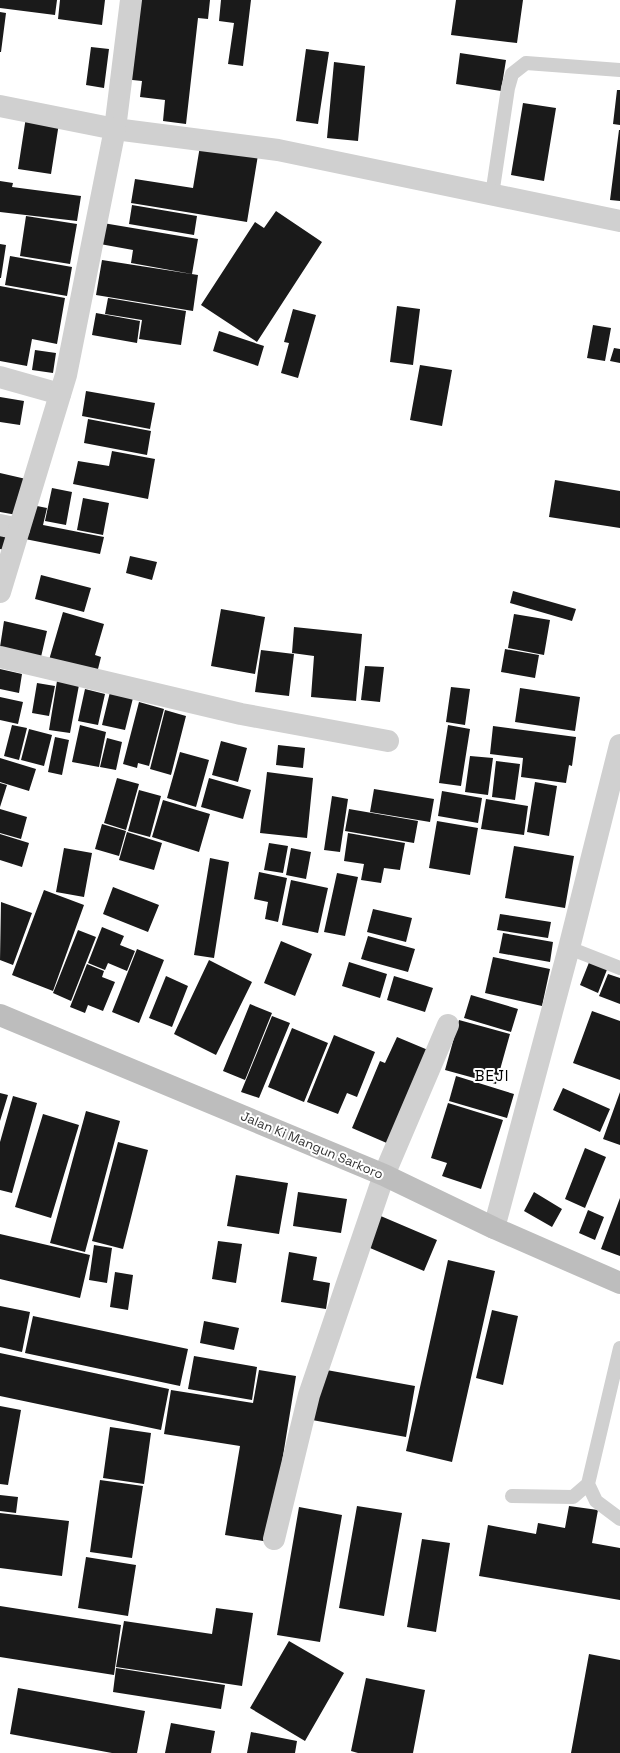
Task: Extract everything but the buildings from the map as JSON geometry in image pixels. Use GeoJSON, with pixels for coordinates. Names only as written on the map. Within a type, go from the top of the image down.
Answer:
{"type":"FeatureCollection","features":[{"type":"Feature","properties":{"kind":"main road","name":"Jalan Ki Mangun Sarkoro"},"geometry":{"type":"LineString","coordinates":[[0,1015],[384,1175],[494,1228],[620,1283]]}},
{"type":"Feature","properties":{"kind":"street"},"geometry":{"type":"LineString","coordinates":[[0,592],[9,527],[66,375],[115,129],[131,0]]}},
{"type":"Feature","properties":{"kind":"street"},"geometry":{"type":"LineString","coordinates":[[0,106],[115,129],[278,150],[620,220]]}},
{"type":"Feature","properties":{"kind":"street"},"geometry":{"type":"LineString","coordinates":[[0,377],[60,394]]}},
{"type":"Feature","properties":{"kind":"street"},"geometry":{"type":"LineString","coordinates":[[0,657],[241,714],[388,741]]}},
{"type":"Feature","properties":{"kind":"street"},"geometry":{"type":"LineString","coordinates":[[494,1228],[569,948],[620,746]]}},
{"type":"Feature","properties":{"kind":"street"},"geometry":{"type":"LineString","coordinates":[[274,1539],[310,1394],[384,1175],[448,1025]]}},
{"type":"Feature","properties":{"kind":"lane"},"geometry":{"type":"LineString","coordinates":[[492,195],[508,88],[512,74],[526,63],[620,70]]}},
{"type":"Feature","properties":{"kind":"lane"},"geometry":{"type":"LineString","coordinates":[[569,948],[620,968]]}},
{"type":"Feature","properties":{"kind":"lane"},"geometry":{"type":"LineString","coordinates":[[512,1496],[573,1497],[588,1484],[620,1348]]}},
{"type":"Feature","properties":{"kind":"lane"},"geometry":{"type":"LineString","coordinates":[[588,1484],[596,1501],[620,1519]]}},
{"type":"Feature","properties":{"kind":"district","name":"BEJI"},"geometry":{"type":"Point","coordinates":[492,1075]}}]}
